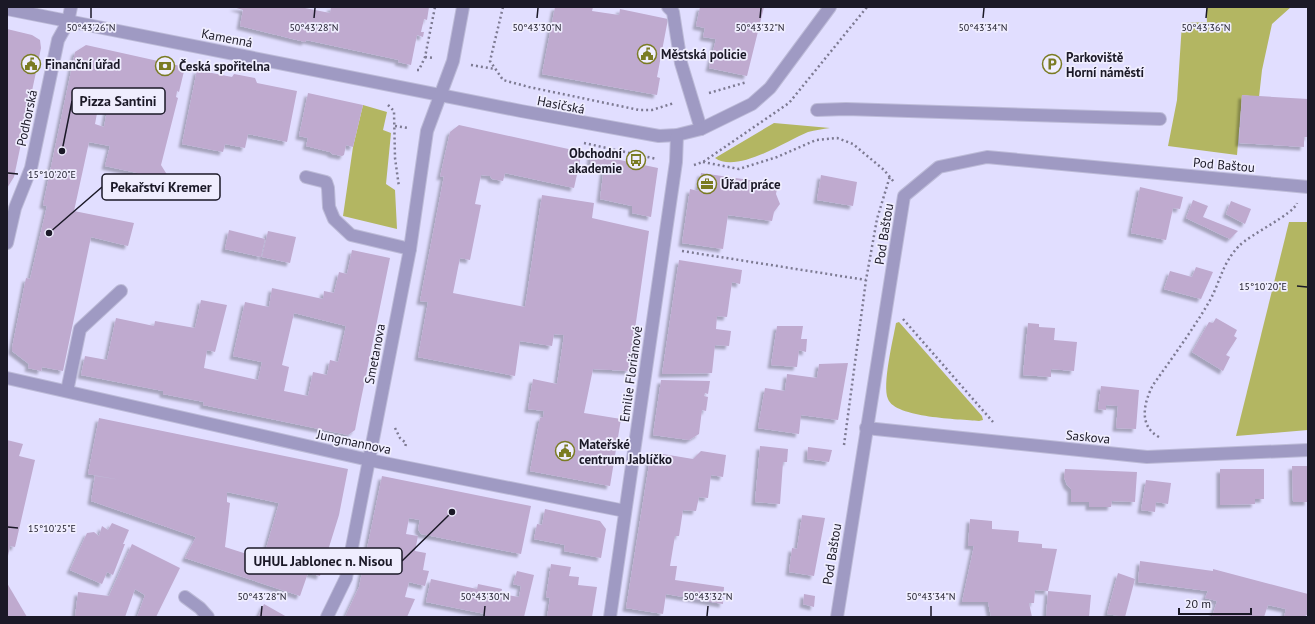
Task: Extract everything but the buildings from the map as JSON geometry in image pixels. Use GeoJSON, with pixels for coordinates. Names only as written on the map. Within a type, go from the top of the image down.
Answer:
{"type":"FeatureCollection","features":[{"type":"Feature","properties":{"kind":"street","name":"Podhorská"},"geometry":{"type":"LineString","coordinates":[[7,242],[8,230],[15,208],[31,168],[58,40],[68,22],[71,7]]}},
{"type":"Feature","properties":{"kind":"street","name":"Smetanova"},"geometry":{"type":"LineString","coordinates":[[327,617],[346,578],[410,249],[427,131],[453,62],[463,7]]}},
{"type":"Feature","properties":{"kind":"street"},"geometry":{"type":"LineString","coordinates":[[668,7],[673,12],[681,63],[690,97],[701,128]]}},
{"type":"Feature","properties":{"kind":"street","name":"Hasičská"},"geometry":{"type":"LineString","coordinates":[[441,94],[658,136],[677,135],[701,128],[752,104],[770,88],[830,7]]}},
{"type":"Feature","properties":{"kind":"street","name":"Kamenná"},"geometry":{"type":"LineString","coordinates":[[7,9],[441,94]]}},
{"type":"Feature","properties":{"kind":"street"},"geometry":{"type":"LineString","coordinates":[[817,110],[846,109],[1160,119]]}},
{"type":"Feature","properties":{"kind":"street","name":"Emilie Floriánové"},"geometry":{"type":"LineString","coordinates":[[610,617],[664,249],[676,162],[677,135]]}},
{"type":"Feature","properties":{"kind":"street","name":"Pod Baštou"},"geometry":{"type":"LineString","coordinates":[[837,617],[904,196],[939,167],[987,157],[1304,186]]}},
{"type":"Feature","properties":{"kind":"street"},"geometry":{"type":"LineString","coordinates":[[306,177],[326,182],[328,188],[329,207],[334,219],[351,235],[410,249]]}},
{"type":"Feature","properties":{"kind":"street"},"geometry":{"type":"LineString","coordinates":[[73,392],[80,329],[121,291]]}},
{"type":"Feature","properties":{"kind":"street","name":"Jungmannova"},"geometry":{"type":"LineString","coordinates":[[7,378],[369,460],[625,511]]}},
{"type":"Feature","properties":{"kind":"street","name":"Saskova"},"geometry":{"type":"LineString","coordinates":[[866,428],[1147,457],[1308,450]]}},
{"type":"Feature","properties":{"kind":"street"},"geometry":{"type":"LineString","coordinates":[[185,598],[200,608],[208,617]]}},
{"type":"Feature","properties":{"kind":"path"},"geometry":{"type":"LineString","coordinates":[[425,57],[435,7]]}},
{"type":"Feature","properties":{"kind":"path"},"geometry":{"type":"LineString","coordinates":[[503,7],[490,61],[503,80],[529,88],[640,110],[652,110],[690,97],[742,85],[753,78]]}},
{"type":"Feature","properties":{"kind":"path"},"geometry":{"type":"LineString","coordinates":[[843,451],[866,280],[877,219],[890,176],[853,144],[837,138],[816,140],[777,157],[739,169],[703,162],[789,103],[867,7]]}},
{"type":"Feature","properties":{"kind":"path"},"geometry":{"type":"LineString","coordinates":[[582,143],[659,160]]}},
{"type":"Feature","properties":{"kind":"path"},"geometry":{"type":"LineString","coordinates":[[1164,438],[1158,437],[1151,432],[1146,422],[1144,410],[1146,397],[1208,302],[1220,273],[1231,255],[1241,244],[1290,212],[1296,206],[1304,186]]}},
{"type":"Feature","properties":{"kind":"path"},"geometry":{"type":"LineString","coordinates":[[664,249],[866,280]]}},
{"type":"Feature","properties":{"kind":"path"},"geometry":{"type":"LineString","coordinates":[[901,317],[995,424],[990,424]]}},
{"type":"Feature","properties":{"kind":"path"},"geometry":{"type":"LineString","coordinates":[[400,438],[406,443]]}},
{"type":"Feature","properties":{"kind":"green space"},"geometry":{"type":"Polygon","coordinates":[[[1206,7],[1291,7],[1272,24],[1262,70],[1259,97],[1242,95],[1237,155],[1168,146],[1177,100],[1182,23],[1207,22],[1206,7]]]}},
{"type":"Feature","properties":{"kind":"green space"},"geometry":{"type":"Polygon","coordinates":[[[363,105],[387,112],[383,130],[391,133],[386,184],[395,190],[397,229],[343,216],[353,147],[363,105]]]}},
{"type":"Feature","properties":{"kind":"green space"},"geometry":{"type":"Polygon","coordinates":[[[774,123],[830,128],[808,132],[748,159],[736,162],[724,162],[715,158],[774,123]]]}},
{"type":"Feature","properties":{"kind":"green space"},"geometry":{"type":"Polygon","coordinates":[[[1289,222],[1308,222],[1308,430],[1236,436],[1289,222]]]}},
{"type":"Feature","properties":{"kind":"green space"},"geometry":{"type":"Polygon","coordinates":[[[899,322],[982,416],[983,420],[979,421],[944,418],[915,414],[902,410],[893,405],[888,399],[886,384],[896,323],[899,322]]]}},
{"type":"Feature","properties":{"kind":"place","name":"Městská policie"},"geometry":{"type":"Point","coordinates":[647,54]}},
{"type":"Feature","properties":{"kind":"place","name":"Finanční úřad"},"geometry":{"type":"Point","coordinates":[31,64]}},
{"type":"Feature","properties":{"kind":"place","name":"Parkoviště Horní náměstí"},"geometry":{"type":"Point","coordinates":[1052,64]}},
{"type":"Feature","properties":{"kind":"place","name":"Česká spořitelna"},"geometry":{"type":"Point","coordinates":[165,66]}},
{"type":"Feature","properties":{"kind":"place","name":"Pizza Santini"},"geometry":{"type":"Point","coordinates":[62,151]}},
{"type":"Feature","properties":{"kind":"place","name":"Obchodní akademie"},"geometry":{"type":"Point","coordinates":[636,160]}},
{"type":"Feature","properties":{"kind":"place","name":"Úřad práce"},"geometry":{"type":"Point","coordinates":[707,184]}},
{"type":"Feature","properties":{"kind":"place","name":"Pekařství Kremer"},"geometry":{"type":"Point","coordinates":[49,233]}},
{"type":"Feature","properties":{"kind":"place","name":"Mateřské centrum Jablíčko"},"geometry":{"type":"Point","coordinates":[565,451]}},
{"type":"Feature","properties":{"kind":"place","name":"UHUL Jablonec n. Nisou"},"geometry":{"type":"Point","coordinates":[452,512]}}]}
